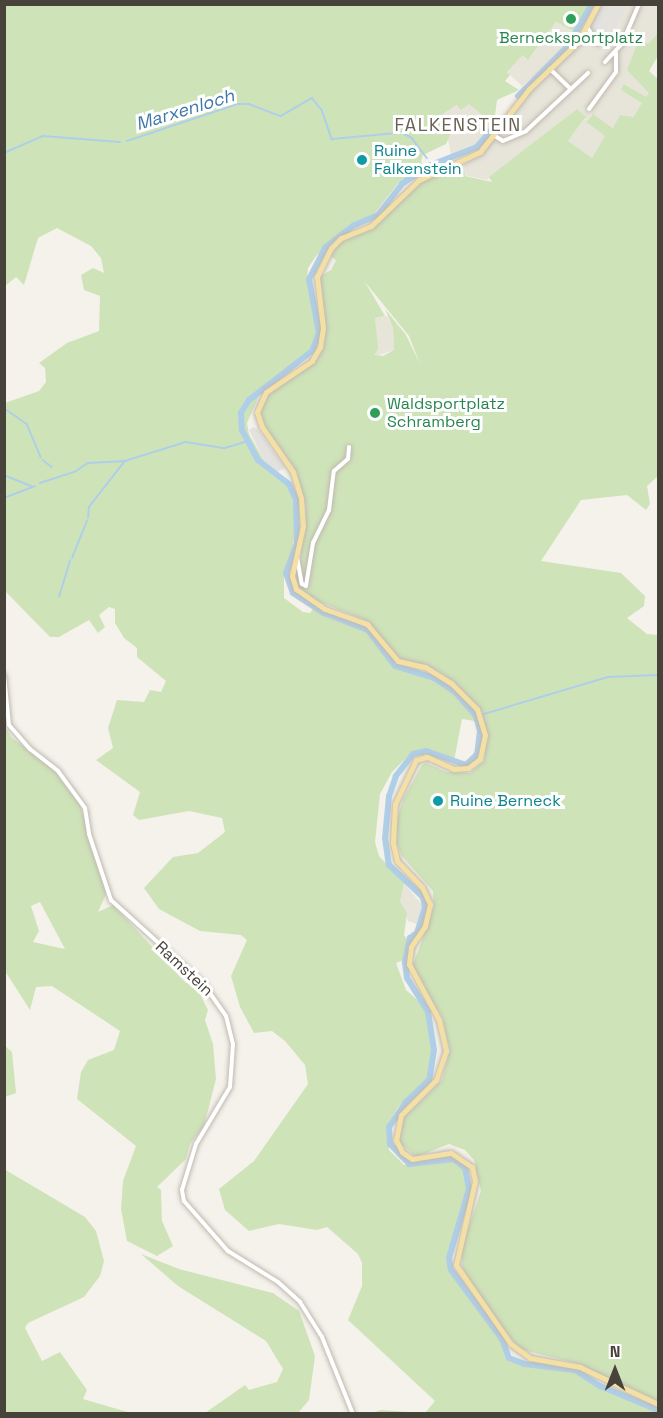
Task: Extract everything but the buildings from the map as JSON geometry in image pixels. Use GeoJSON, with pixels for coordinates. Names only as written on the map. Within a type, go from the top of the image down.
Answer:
{"type":"FeatureCollection","features":[{"type":"Feature","properties":{"kind":"main road"},"geometry":{"type":"LineString","coordinates":[[597,4],[578,42],[549,69],[495,135],[467,161],[419,180],[371,226],[340,238],[331,248],[318,277],[323,328],[320,347],[312,361],[275,383],[259,405],[262,427],[297,479],[303,512],[293,583],[303,596],[325,609],[367,624],[398,661],[440,674],[472,702],[485,735],[480,759],[468,768],[454,769],[427,757],[416,760],[395,804],[393,843],[397,861],[422,887],[430,904],[425,926],[411,947],[409,964],[439,1020],[446,1051],[436,1080],[401,1115],[396,1133],[399,1146],[412,1159],[451,1153],[472,1167],[475,1181],[456,1264],[511,1344],[530,1358],[580,1367],[658,1404]]}},
{"type":"Feature","properties":{"kind":"street"},"geometry":{"type":"LineString","coordinates":[[605,62],[616,52],[639,4]]}},
{"type":"Feature","properties":{"kind":"street"},"geometry":{"type":"LineString","coordinates":[[586,27],[598,44]]}},
{"type":"Feature","properties":{"kind":"street"},"geometry":{"type":"LineString","coordinates":[[589,109],[615,72],[616,52]]}},
{"type":"Feature","properties":{"kind":"street"},"geometry":{"type":"LineString","coordinates":[[549,69],[570,88]]}},
{"type":"Feature","properties":{"kind":"street"},"geometry":{"type":"LineString","coordinates":[[495,135],[503,141],[516,137],[588,73]]}},
{"type":"Feature","properties":{"kind":"street"},"geometry":{"type":"LineString","coordinates":[[297,557],[302,584],[306,586],[313,543],[329,510],[334,471],[348,459],[349,447]]}},
{"type":"Feature","properties":{"kind":"street","name":"Ramstein"},"geometry":{"type":"LineString","coordinates":[[4,675],[9,725],[30,749],[58,771],[85,808],[89,834],[111,900],[203,983],[226,1016],[233,1044],[230,1087],[196,1144],[182,1190],[184,1201],[228,1251],[278,1282],[300,1302],[322,1337],[353,1413]]}},
{"type":"Feature","properties":{"kind":"shaded area"},"geometry":{"type":"Polygon","coordinates":[[[595,5],[658,5],[658,33],[648,44],[649,93],[646,98],[625,84],[622,90],[642,103],[632,118],[614,128],[592,114],[586,122],[606,136],[592,158],[568,141],[586,118],[577,109],[487,180],[463,175],[463,165],[483,152],[495,138],[488,133],[473,148],[451,155],[443,114],[458,105],[470,104],[494,124],[489,130],[495,130],[536,77],[572,45],[595,5]]]}},
{"type":"Feature","properties":{"kind":"shaded area"},"geometry":{"type":"Polygon","coordinates":[[[602,5],[627,5],[612,34],[601,39],[590,28],[602,5]]]}},
{"type":"Feature","properties":{"kind":"shaded area"},"geometry":{"type":"Polygon","coordinates":[[[556,22],[575,32],[565,48],[522,86],[507,72],[523,55],[529,59],[556,22]]]}},
{"type":"Feature","properties":{"kind":"shaded area"},"geometry":{"type":"Polygon","coordinates":[[[387,316],[393,328],[394,350],[376,356],[375,318],[387,316]]]}},
{"type":"Feature","properties":{"kind":"shaded area"},"geometry":{"type":"Polygon","coordinates":[[[253,427],[258,430],[285,468],[277,472],[266,464],[249,430],[253,427]]]}},
{"type":"Feature","properties":{"kind":"shaded area"},"geometry":{"type":"Polygon","coordinates":[[[404,883],[422,905],[417,924],[408,921],[400,902],[404,883]]]}},
{"type":"Feature","properties":{"kind":"green space"},"geometry":{"type":"Polygon","coordinates":[[[4,5],[590,5],[575,32],[556,22],[528,60],[523,55],[507,72],[510,75],[505,81],[519,90],[497,100],[495,115],[486,118],[469,104],[461,110],[457,105],[443,114],[442,119],[451,133],[446,144],[423,155],[421,161],[424,167],[399,182],[371,218],[348,226],[316,256],[308,268],[307,280],[317,329],[313,347],[261,391],[247,423],[249,434],[266,464],[290,481],[287,486],[295,502],[297,521],[291,555],[284,571],[284,598],[303,612],[310,613],[313,609],[362,626],[375,638],[393,667],[433,681],[465,701],[467,710],[475,716],[475,721],[462,719],[454,761],[429,750],[411,753],[392,772],[380,794],[375,842],[379,856],[404,883],[400,902],[407,913],[404,935],[408,941],[403,960],[396,963],[406,990],[425,1007],[432,1053],[427,1079],[398,1107],[388,1124],[389,1150],[404,1165],[417,1166],[454,1160],[464,1170],[467,1189],[451,1243],[450,1271],[501,1342],[507,1358],[525,1366],[578,1373],[647,1404],[658,1413],[425,1413],[435,1401],[348,1320],[362,1286],[362,1263],[358,1254],[327,1227],[317,1230],[279,1224],[249,1231],[225,1210],[219,1189],[254,1161],[308,1084],[305,1065],[285,1041],[272,1031],[254,1033],[240,1007],[231,976],[247,940],[241,935],[200,931],[159,909],[144,888],[173,857],[198,853],[225,832],[222,818],[189,811],[139,820],[133,815],[140,792],[96,760],[113,748],[108,728],[117,700],[144,702],[150,690],[161,692],[166,681],[137,657],[137,648],[124,638],[115,623],[115,609],[109,607],[99,615],[105,627],[98,633],[89,620],[59,637],[50,637],[5,591],[5,403],[39,391],[46,382],[45,368],[39,363],[67,343],[99,331],[100,296],[84,290],[81,275],[93,268],[104,273],[101,258],[91,246],[57,228],[38,238],[24,285],[16,277],[5,286],[4,5]]]}},
{"type":"Feature","properties":{"kind":"green space"},"geometry":{"type":"Polygon","coordinates":[[[658,33],[658,56],[649,71],[658,79],[658,476],[647,486],[650,504],[646,510],[627,495],[581,500],[541,561],[621,573],[645,596],[644,606],[627,618],[647,634],[658,635],[658,1402],[576,1363],[519,1349],[482,1302],[463,1269],[461,1249],[481,1191],[474,1160],[465,1150],[449,1144],[416,1157],[399,1142],[401,1120],[442,1080],[450,1051],[442,1016],[417,978],[413,965],[434,907],[433,891],[402,856],[397,843],[397,820],[403,799],[422,765],[426,763],[447,772],[470,773],[484,761],[487,736],[482,712],[453,681],[429,666],[398,658],[365,620],[315,600],[297,586],[294,576],[297,561],[300,564],[306,508],[295,469],[268,433],[260,412],[267,396],[323,348],[325,333],[319,277],[331,270],[336,260],[329,255],[340,243],[373,227],[418,182],[435,175],[463,165],[465,176],[492,182],[489,177],[577,109],[586,117],[568,141],[592,158],[605,136],[586,122],[593,114],[613,128],[620,115],[633,117],[642,103],[621,90],[624,84],[646,97],[649,93],[627,70],[639,40],[648,44],[658,33]],[[365,282],[385,316],[375,318],[378,348],[375,355],[383,356],[394,350],[393,328],[385,309],[406,335],[420,364],[409,336],[365,282]]]}},
{"type":"Feature","properties":{"kind":"green space"},"geometry":{"type":"Polygon","coordinates":[[[4,725],[12,738],[58,771],[75,789],[107,892],[98,912],[113,905],[185,982],[197,988],[208,1010],[205,1020],[213,1044],[216,1079],[204,1126],[190,1144],[186,1159],[157,1187],[161,1190],[162,1221],[173,1246],[157,1256],[127,1241],[121,1209],[123,1181],[136,1146],[77,1099],[81,1072],[88,1060],[114,1050],[120,1031],[52,986],[36,987],[30,1010],[5,971],[4,725]],[[40,902],[31,906],[39,931],[33,942],[65,949],[40,902]]]}},
{"type":"Feature","properties":{"kind":"green space"},"geometry":{"type":"Polygon","coordinates":[[[5,1046],[12,1052],[16,1093],[5,1097],[5,1046]]]}},
{"type":"Feature","properties":{"kind":"green space"},"geometry":{"type":"Polygon","coordinates":[[[4,1169],[85,1217],[96,1231],[104,1261],[100,1276],[84,1297],[28,1323],[25,1328],[42,1361],[60,1352],[87,1390],[83,1399],[131,1413],[5,1413],[4,1169]]]}},
{"type":"Feature","properties":{"kind":"green space"},"geometry":{"type":"Polygon","coordinates":[[[141,1254],[179,1269],[273,1293],[299,1311],[315,1356],[309,1400],[298,1413],[205,1413],[245,1385],[249,1390],[277,1382],[283,1369],[266,1341],[178,1286],[141,1254]]]}},
{"type":"Feature","properties":{"kind":"green space"},"geometry":{"type":"Polygon","coordinates":[[[381,1410],[425,1413],[371,1413],[381,1410]]]}},
{"type":"Feature","properties":{"kind":"waterway"},"geometry":{"type":"LineString","coordinates":[[518,96],[567,47],[592,4]]}},
{"type":"Feature","properties":{"kind":"waterway","name":"Marxenloch"},"geometry":{"type":"LineString","coordinates":[[127,141],[238,104],[249,104],[281,116],[312,98],[322,110],[332,139],[397,133]]}},
{"type":"Feature","properties":{"kind":"waterway"},"geometry":{"type":"LineString","coordinates":[[495,126],[477,147],[431,165],[402,184],[378,215],[354,225],[325,248],[309,279],[319,333],[312,351],[249,400],[241,413],[242,430],[258,460],[289,484],[296,500],[297,543],[286,573],[293,593],[324,613],[368,630],[395,666],[434,678],[456,693],[476,716],[480,731],[477,754],[466,765],[426,751],[413,754],[396,776],[389,796],[385,838],[389,865],[423,897],[425,907],[417,933],[410,938],[405,962],[407,978],[428,1012],[434,1050],[429,1080],[406,1102],[389,1127],[390,1144],[409,1164],[454,1159],[465,1168],[469,1189],[449,1258],[451,1270],[502,1339],[509,1358],[525,1364],[575,1370],[600,1386],[658,1410]]}},
{"type":"Feature","properties":{"kind":"waterway","name":"Marxenloch"},"geometry":{"type":"LineString","coordinates":[[399,131],[412,138],[427,158]]}},
{"type":"Feature","properties":{"kind":"waterway","name":"Marxenloch"},"geometry":{"type":"LineString","coordinates":[[4,153],[43,136],[120,142]]}},
{"type":"Feature","properties":{"kind":"waterway"},"geometry":{"type":"LineString","coordinates":[[401,184],[415,166]]}},
{"type":"Feature","properties":{"kind":"waterway"},"geometry":{"type":"LineString","coordinates":[[413,170],[417,174]]}},
{"type":"Feature","properties":{"kind":"waterway"},"geometry":{"type":"LineString","coordinates":[[4,408],[27,424],[41,457]]}},
{"type":"Feature","properties":{"kind":"waterway"},"geometry":{"type":"LineString","coordinates":[[40,483],[76,471],[88,463],[125,461],[186,442],[225,448],[245,442]]}},
{"type":"Feature","properties":{"kind":"waterway"},"geometry":{"type":"LineString","coordinates":[[43,460],[52,467]]}},
{"type":"Feature","properties":{"kind":"waterway"},"geometry":{"type":"LineString","coordinates":[[88,518],[89,507],[124,462]]}},
{"type":"Feature","properties":{"kind":"waterway"},"geometry":{"type":"LineString","coordinates":[[4,475],[31,486]]}},
{"type":"Feature","properties":{"kind":"waterway"},"geometry":{"type":"LineString","coordinates":[[4,498],[35,486]]}},
{"type":"Feature","properties":{"kind":"waterway"},"geometry":{"type":"LineString","coordinates":[[72,558],[87,521]]}},
{"type":"Feature","properties":{"kind":"waterway"},"geometry":{"type":"LineString","coordinates":[[59,597],[70,561]]}},
{"type":"Feature","properties":{"kind":"waterway"},"geometry":{"type":"LineString","coordinates":[[484,714],[608,677],[658,675]]}},
{"type":"Feature","properties":{"kind":"place","name":"Bernecksportplatz"},"geometry":{"type":"Point","coordinates":[571,19]}},
{"type":"Feature","properties":{"kind":"place","name":"Ruine Falkenstein"},"geometry":{"type":"Point","coordinates":[362,160]}},
{"type":"Feature","properties":{"kind":"place","name":"Waldsportplatz Schramberg"},"geometry":{"type":"Point","coordinates":[375,413]}},
{"type":"Feature","properties":{"kind":"place","name":"Ruine Berneck"},"geometry":{"type":"Point","coordinates":[438,801]}},
{"type":"Feature","properties":{"kind":"district","name":"FALKENSTEIN"},"geometry":{"type":"Point","coordinates":[458,125]}}]}
